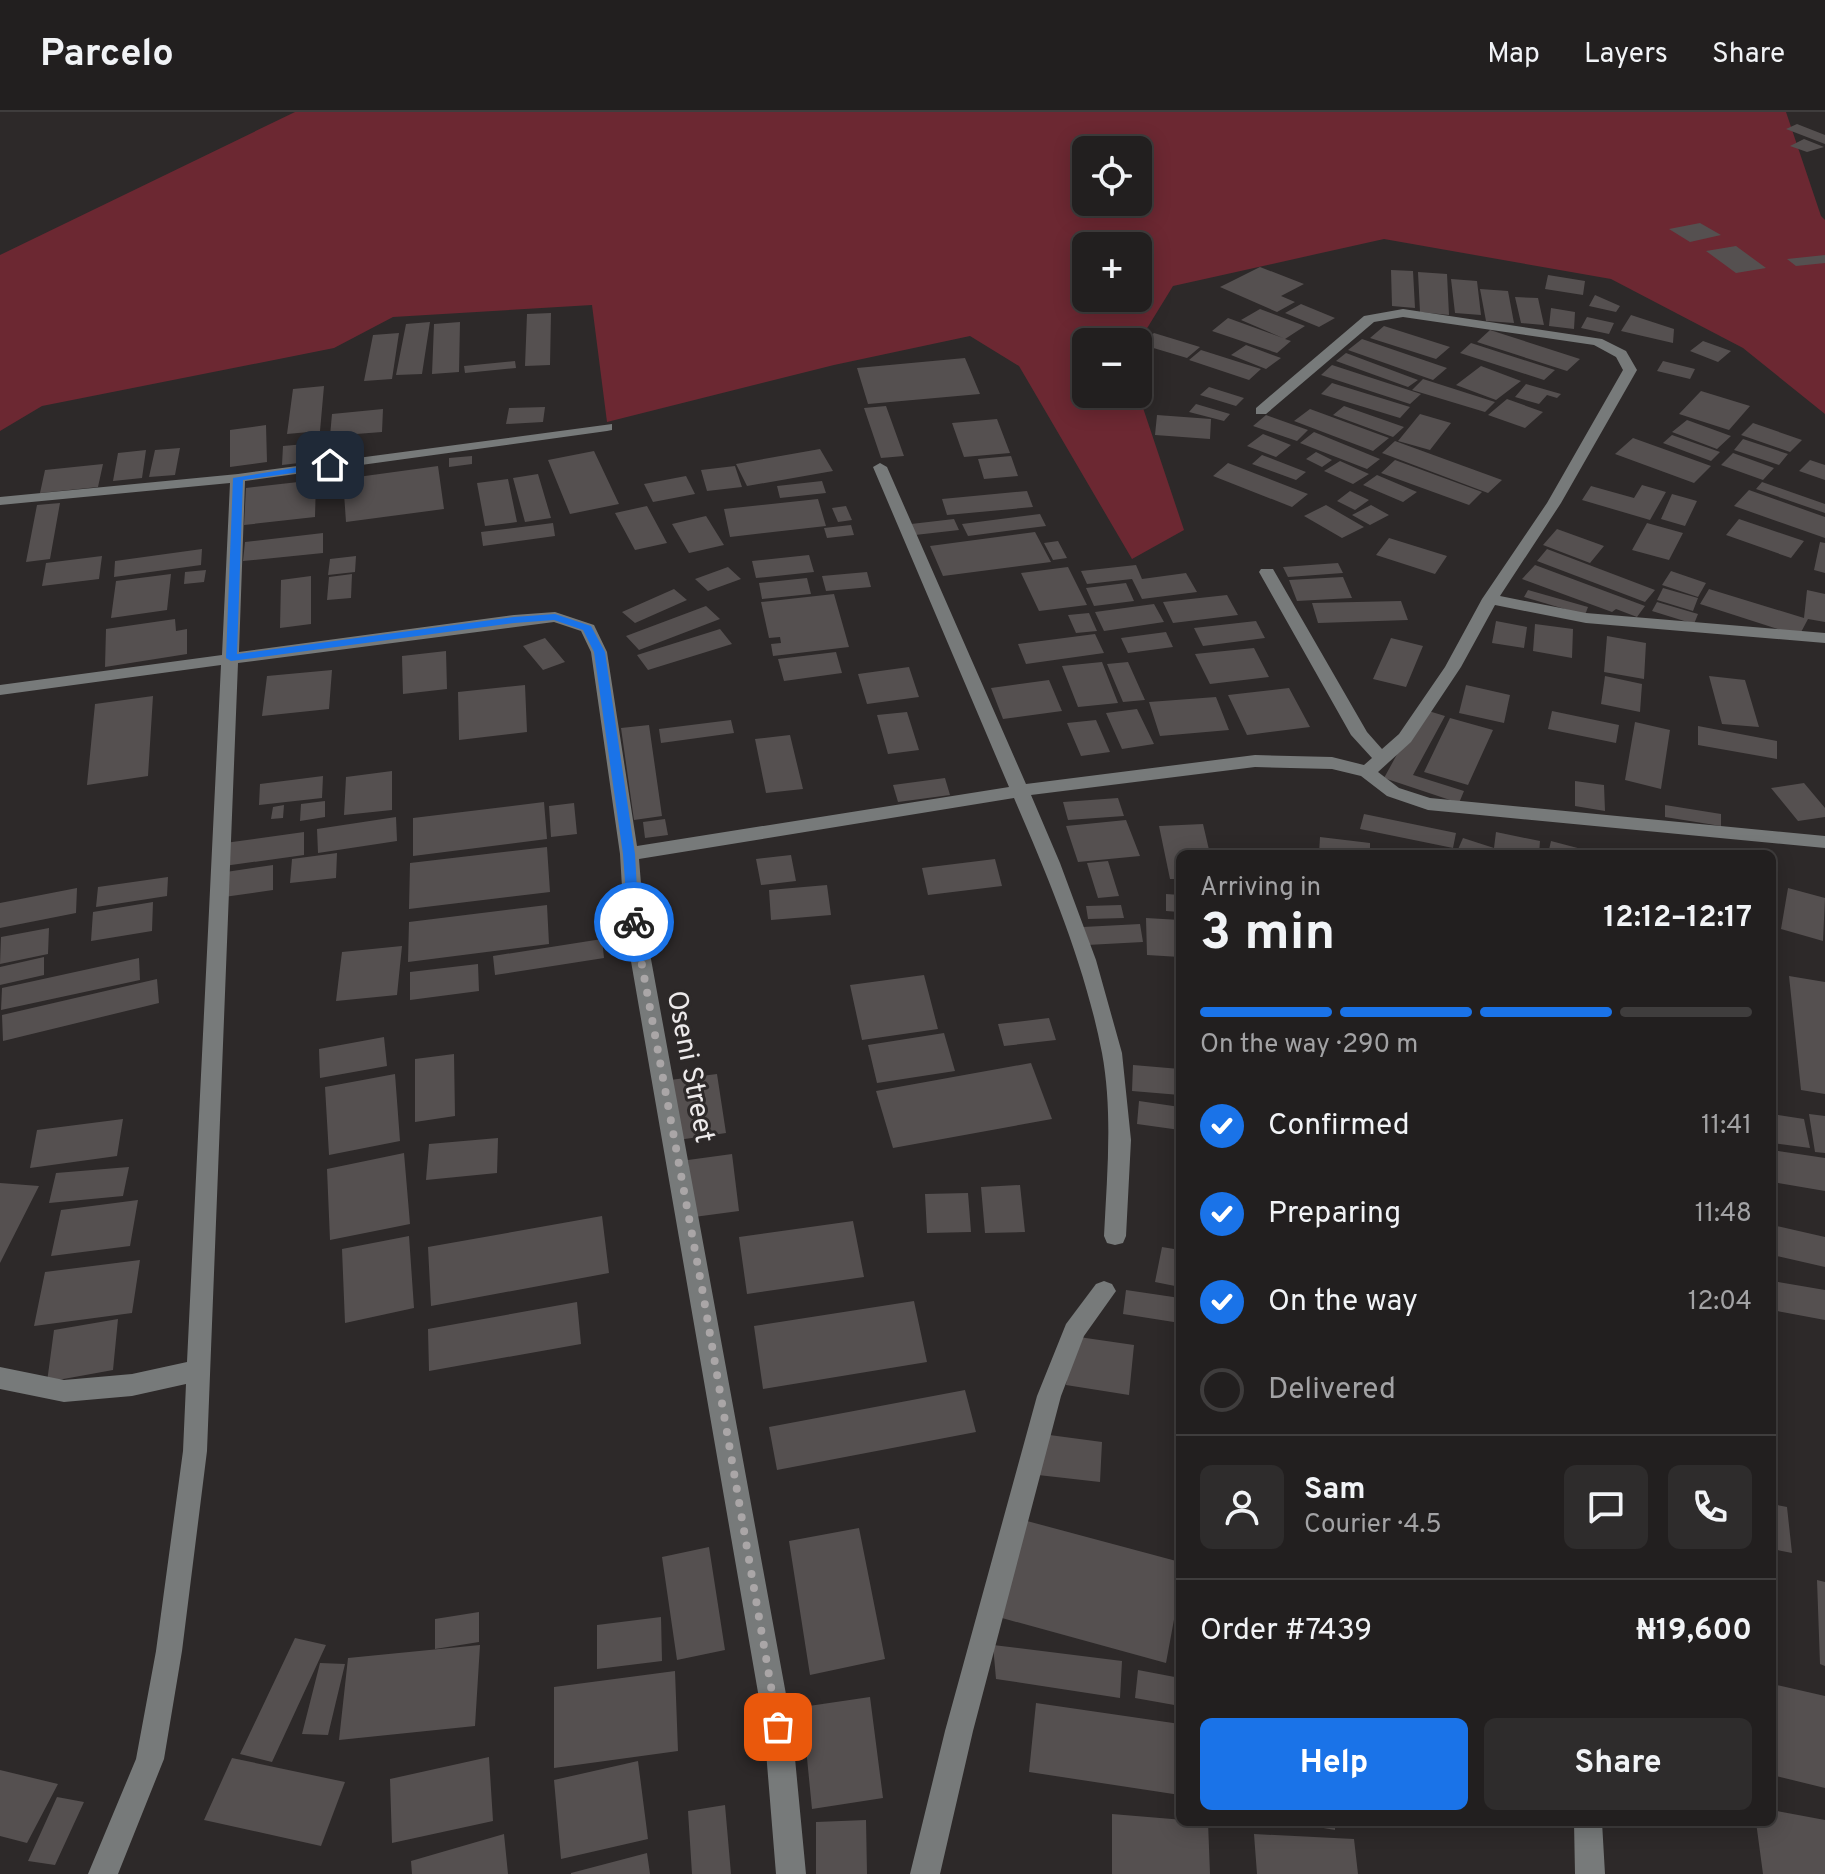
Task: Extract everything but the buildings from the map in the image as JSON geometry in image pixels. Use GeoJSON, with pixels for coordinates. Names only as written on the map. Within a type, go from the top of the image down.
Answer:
{"type":"FeatureCollection","features":[{"type":"Feature","properties":{"kind":"street"},"geometry":{"type":"LineString","coordinates":[[1261,411],[1369,319],[1386,314],[1479,322],[1597,342],[1621,354],[1630,370],[1554,503],[1490,599],[1437,691],[1405,738],[1367,772]]}},
{"type":"Feature","properties":{"kind":"street"},"geometry":{"type":"LineString","coordinates":[[0,501],[238,478],[607,427]]}},
{"type":"Feature","properties":{"kind":"street"},"geometry":{"type":"LineString","coordinates":[[880,467],[1051,863],[1086,960],[1112,1053],[1120,1140],[1115,1236]]}},
{"type":"Feature","properties":{"kind":"street"},"geometry":{"type":"LineString","coordinates":[[103,1874],[150,1759],[169,1651],[195,1451],[196,1371],[238,478]]}},
{"type":"Feature","properties":{"kind":"street"},"geometry":{"type":"LineString","coordinates":[[1267,572],[1360,735],[1381,758]]}},
{"type":"Feature","properties":{"kind":"street"},"geometry":{"type":"LineString","coordinates":[[1490,599],[1586,618],[1825,638]]}},
{"type":"Feature","properties":{"kind":"street","name":"Oseni Street"},"geometry":{"type":"LineString","coordinates":[[0,690],[514,620],[555,617],[588,628],[599,652],[629,854],[634,921],[778,1727],[791,1874]]}},
{"type":"Feature","properties":{"kind":"street"},"geometry":{"type":"LineString","coordinates":[[629,854],[1019,791],[1255,761],[1332,763],[1367,772],[1393,792],[1428,804],[1825,842]]}},
{"type":"Feature","properties":{"kind":"street"},"geometry":{"type":"LineString","coordinates":[[925,1874],[959,1731],[1049,1396],[1074,1331],[1104,1291]]}},
{"type":"Feature","properties":{"kind":"street"},"geometry":{"type":"LineString","coordinates":[[0,1378],[64,1391],[132,1385],[196,1371]]}},
{"type":"Feature","properties":{"kind":"street"},"geometry":{"type":"LineString","coordinates":[[1588,1826],[1590,1874]]}},
{"type":"Feature","properties":{"kind":"shaded area"},"geometry":{"type":"Polygon","coordinates":[[[295,112],[1786,112],[1821,216],[1825,220],[1825,414],[1743,348],[1611,279],[1384,239],[1173,286],[1147,328],[1072,328],[1072,408],[1143,408],[1184,530],[1132,559],[1019,366],[970,336],[834,365],[607,422],[592,305],[393,317],[334,348],[42,406],[0,431],[0,255],[295,112]]]}},
{"type":"Feature","properties":{"kind":"way so far"},"geometry":{"type":"LineString","coordinates":[[634,922],[702,1288],[778,1727]]}},
{"type":"Feature","properties":{"kind":"route"},"geometry":{"type":"LineString","coordinates":[[330,465],[238,478],[231,658],[514,620],[555,617],[588,628],[599,652],[629,854],[634,922]]}}]}
